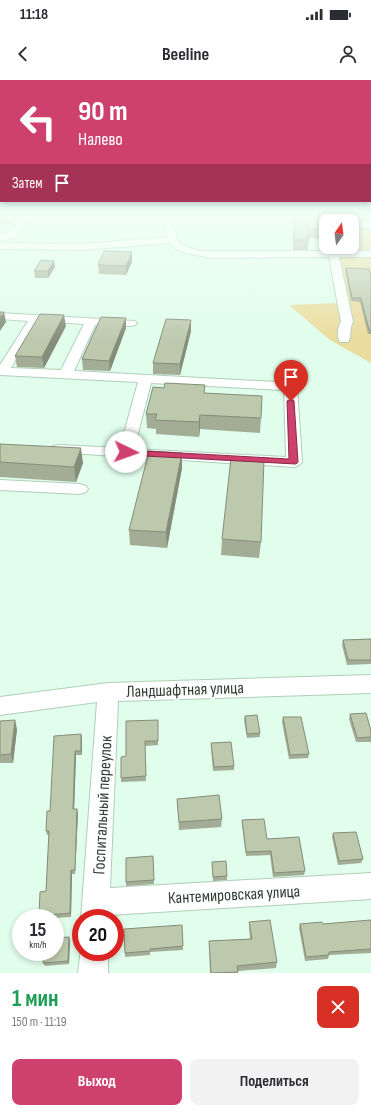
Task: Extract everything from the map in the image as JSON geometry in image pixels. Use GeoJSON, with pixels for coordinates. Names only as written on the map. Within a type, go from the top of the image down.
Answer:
{"type":"FeatureCollection","features":[{"type":"Feature","properties":{"kind":"street"},"geometry":{"type":"LineString","coordinates":[[334,259],[347,322],[344,327],[344,339]]}},
{"type":"Feature","properties":{"kind":"street"},"geometry":{"type":"LineString","coordinates":[[0,316],[131,323]]}},
{"type":"Feature","properties":{"kind":"street"},"geometry":{"type":"LineString","coordinates":[[35,318],[2,371],[290,386],[294,462],[47,448]]}},
{"type":"Feature","properties":{"kind":"street"},"geometry":{"type":"LineString","coordinates":[[66,374],[91,321]]}},
{"type":"Feature","properties":{"kind":"street"},"geometry":{"type":"LineString","coordinates":[[126,452],[146,378]]}},
{"type":"Feature","properties":{"kind":"street"},"geometry":{"type":"LineString","coordinates":[[0,485],[80,490]]}},
{"type":"Feature","properties":{"kind":"street","name":"Ландшафтная улица"},"geometry":{"type":"LineString","coordinates":[[0,706],[108,692],[371,684]]}},
{"type":"Feature","properties":{"kind":"street","name":"Госпитальный переулок"},"geometry":{"type":"LineString","coordinates":[[96,909],[108,692]]}},
{"type":"Feature","properties":{"kind":"street","name":"Кантемировская улица"},"geometry":{"type":"LineString","coordinates":[[107,909],[371,886]]}},
{"type":"Feature","properties":{"kind":"street"},"geometry":{"type":"LineString","coordinates":[[93,973],[94,961]]}},
{"type":"Feature","properties":{"kind":"shaded area"},"geometry":{"type":"Polygon","coordinates":[[[333,259],[371,259],[371,363],[330,340],[289,305],[340,303],[333,259]]]}},
{"type":"Feature","properties":{"kind":"building"},"geometry":{"type":"Polygon","coordinates":[[[101,259],[129,259],[126,266],[98,265],[101,259]]]}},
{"type":"Feature","properties":{"kind":"building"},"geometry":{"type":"Polygon","coordinates":[[[41,260],[54,261],[48,271],[34,271],[41,260]]]}},
{"type":"Feature","properties":{"kind":"building"},"geometry":{"type":"Polygon","coordinates":[[[346,268],[369,269],[371,277],[371,331],[369,330],[361,298],[352,298],[346,268]]]}},
{"type":"Feature","properties":{"kind":"building"},"geometry":{"type":"Polygon","coordinates":[[[0,312],[4,312],[0,318],[0,312]]]}},
{"type":"Feature","properties":{"kind":"building"},"geometry":{"type":"Polygon","coordinates":[[[40,314],[64,315],[42,357],[15,356],[40,314]]]}},
{"type":"Feature","properties":{"kind":"building"},"geometry":{"type":"Polygon","coordinates":[[[101,317],[126,318],[109,361],[82,359],[101,317]]]}},
{"type":"Feature","properties":{"kind":"building"},"geometry":{"type":"Polygon","coordinates":[[[166,319],[191,320],[180,364],[153,363],[166,319]]]}},
{"type":"Feature","properties":{"kind":"building"},"geometry":{"type":"Polygon","coordinates":[[[165,383],[205,385],[204,393],[262,396],[261,418],[200,415],[199,422],[155,420],[157,414],[146,414],[153,387],[164,388],[165,383]]]}},
{"type":"Feature","properties":{"kind":"building"},"geometry":{"type":"Polygon","coordinates":[[[0,444],[81,448],[74,467],[0,462],[0,444]]]}},
{"type":"Feature","properties":{"kind":"building"},"geometry":{"type":"Polygon","coordinates":[[[149,451],[182,453],[166,532],[129,530],[149,451]]]}},
{"type":"Feature","properties":{"kind":"building"},"geometry":{"type":"Polygon","coordinates":[[[231,458],[264,460],[261,542],[222,539],[231,458]]]}},
{"type":"Feature","properties":{"kind":"building"},"geometry":{"type":"Polygon","coordinates":[[[371,639],[371,660],[348,660],[343,640],[371,639]]]}},
{"type":"Feature","properties":{"kind":"building"},"geometry":{"type":"Polygon","coordinates":[[[366,713],[371,731],[371,737],[357,738],[350,714],[366,713]]]}},
{"type":"Feature","properties":{"kind":"building"},"geometry":{"type":"Polygon","coordinates":[[[257,715],[260,733],[247,734],[245,716],[257,715]]]}},
{"type":"Feature","properties":{"kind":"building"},"geometry":{"type":"Polygon","coordinates":[[[283,717],[301,717],[309,754],[290,755],[283,717]]]}},
{"type":"Feature","properties":{"kind":"building"},"geometry":{"type":"Polygon","coordinates":[[[15,720],[11,754],[0,755],[0,721],[15,720]]]}},
{"type":"Feature","properties":{"kind":"building"},"geometry":{"type":"Polygon","coordinates":[[[158,720],[158,741],[145,741],[146,776],[121,778],[121,757],[126,756],[126,721],[158,720]]]}},
{"type":"Feature","properties":{"kind":"building"},"geometry":{"type":"Polygon","coordinates":[[[81,734],[81,751],[75,751],[73,809],[77,809],[75,870],[71,870],[70,913],[64,914],[64,909],[39,909],[40,892],[46,891],[49,831],[46,831],[47,811],[50,811],[54,736],[81,734]]]}},
{"type":"Feature","properties":{"kind":"building"},"geometry":{"type":"Polygon","coordinates":[[[231,742],[234,766],[214,767],[211,743],[231,742]]]}},
{"type":"Feature","properties":{"kind":"building"},"geometry":{"type":"Polygon","coordinates":[[[219,795],[222,819],[179,822],[177,799],[219,795]]]}},
{"type":"Feature","properties":{"kind":"building"},"geometry":{"type":"Polygon","coordinates":[[[264,819],[267,839],[299,837],[305,871],[274,873],[271,851],[246,852],[242,820],[264,819]]]}},
{"type":"Feature","properties":{"kind":"building"},"geometry":{"type":"Polygon","coordinates":[[[356,832],[363,859],[339,861],[333,833],[356,832]]]}},
{"type":"Feature","properties":{"kind":"building"},"geometry":{"type":"Polygon","coordinates":[[[153,856],[154,880],[126,882],[126,858],[153,856]]]}},
{"type":"Feature","properties":{"kind":"building"},"geometry":{"type":"Polygon","coordinates":[[[226,861],[227,876],[213,877],[212,862],[226,861]]]}},
{"type":"Feature","properties":{"kind":"building"},"geometry":{"type":"Polygon","coordinates":[[[270,920],[277,962],[237,966],[238,972],[211,973],[209,941],[252,939],[249,922],[270,920]]]}},
{"type":"Feature","properties":{"kind":"building"},"geometry":{"type":"Polygon","coordinates":[[[371,920],[371,949],[329,952],[329,955],[306,957],[300,924],[322,922],[323,924],[371,920]]]}},
{"type":"Feature","properties":{"kind":"building"},"geometry":{"type":"Polygon","coordinates":[[[182,925],[183,946],[125,953],[124,929],[182,925]]]}},
{"type":"Feature","properties":{"kind":"building"},"geometry":{"type":"Polygon","coordinates":[[[64,937],[69,937],[68,961],[43,963],[43,961],[64,961],[64,937]]]}},
{"type":"Feature","properties":{"kind":"route"},"geometry":{"type":"LineString","coordinates":[[126,452],[294,462],[291,401]]}}]}
